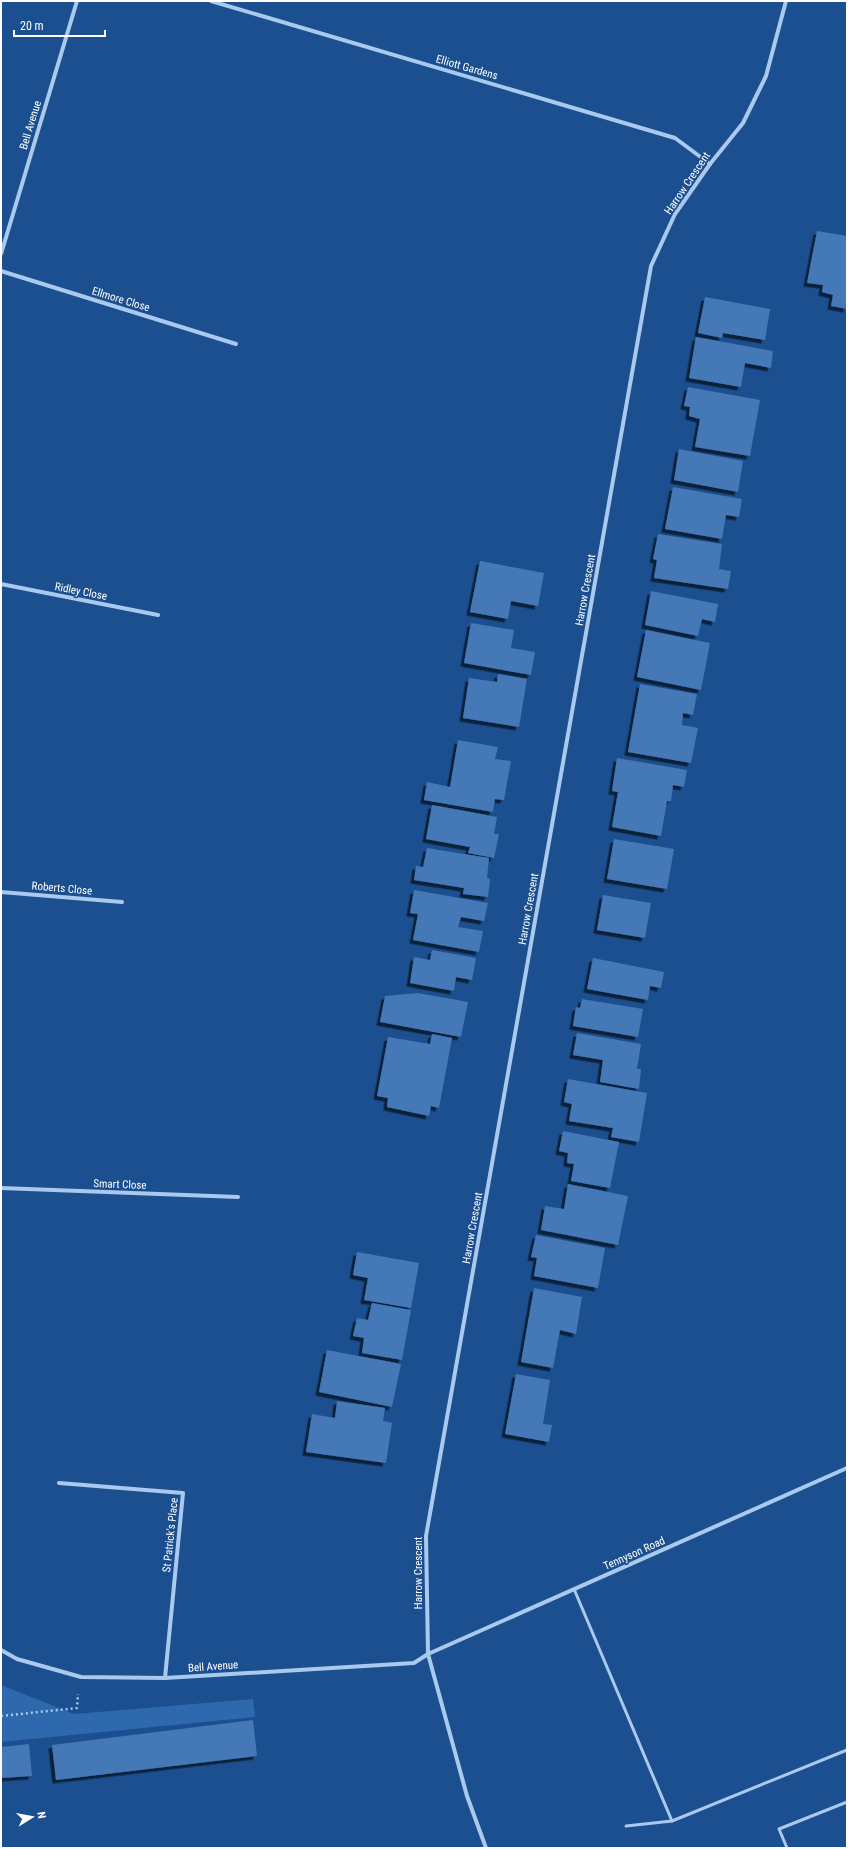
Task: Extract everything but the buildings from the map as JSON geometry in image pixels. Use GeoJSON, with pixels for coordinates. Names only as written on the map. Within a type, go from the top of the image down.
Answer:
{"type":"FeatureCollection","features":[{"type":"Feature","properties":{"kind":"street","name":"Bell Avenue"},"geometry":{"type":"LineString","coordinates":[[1,254],[77,1]]}},
{"type":"Feature","properties":{"kind":"street","name":"Elliott Gardens"},"geometry":{"type":"LineString","coordinates":[[211,1],[675,138],[710,164]]}},
{"type":"Feature","properties":{"kind":"street","name":"Harrow Crescent"},"geometry":{"type":"LineString","coordinates":[[486,1848],[467,1796],[428,1654],[426,1536],[652,266],[675,214],[710,164],[743,123],[766,76],[786,1]]}},
{"type":"Feature","properties":{"kind":"street","name":"Ellmore Close"},"geometry":{"type":"LineString","coordinates":[[1,271],[236,344]]}},
{"type":"Feature","properties":{"kind":"street","name":"Ridley Close"},"geometry":{"type":"LineString","coordinates":[[1,584],[158,615]]}},
{"type":"Feature","properties":{"kind":"street","name":"Roberts Close"},"geometry":{"type":"LineString","coordinates":[[1,892],[122,902]]}},
{"type":"Feature","properties":{"kind":"street","name":"Smart Close"},"geometry":{"type":"LineString","coordinates":[[1,1188],[238,1197]]}},
{"type":"Feature","properties":{"kind":"street","name":"Tennyson Road"},"geometry":{"type":"LineString","coordinates":[[428,1654],[847,1468]]}},
{"type":"Feature","properties":{"kind":"street","name":"St Patrick's Place"},"geometry":{"type":"LineString","coordinates":[[59,1482],[183,1493],[165,1678]]}},
{"type":"Feature","properties":{"kind":"street","name":"Bell Avenue"},"geometry":{"type":"LineString","coordinates":[[1,1650],[17,1659],[81,1677],[165,1678],[414,1663],[428,1654]]}},
{"type":"Feature","properties":{"kind":"lane"},"geometry":{"type":"LineString","coordinates":[[574,1589],[672,1821]]}},
{"type":"Feature","properties":{"kind":"lane"},"geometry":{"type":"LineString","coordinates":[[626,1826],[672,1821],[847,1750]]}},
{"type":"Feature","properties":{"kind":"lane"},"geometry":{"type":"LineString","coordinates":[[787,1848],[779,1829],[847,1802]]}},
{"type":"Feature","properties":{"kind":"path"},"geometry":{"type":"LineString","coordinates":[[1,1716],[76,1708],[81,1677]]}},
{"type":"Feature","properties":{"kind":"shaded area"},"geometry":{"type":"Polygon","coordinates":[[[1,1685],[74,1714],[253,1699],[255,1717],[1,1742],[1,1685]]]}}]}
